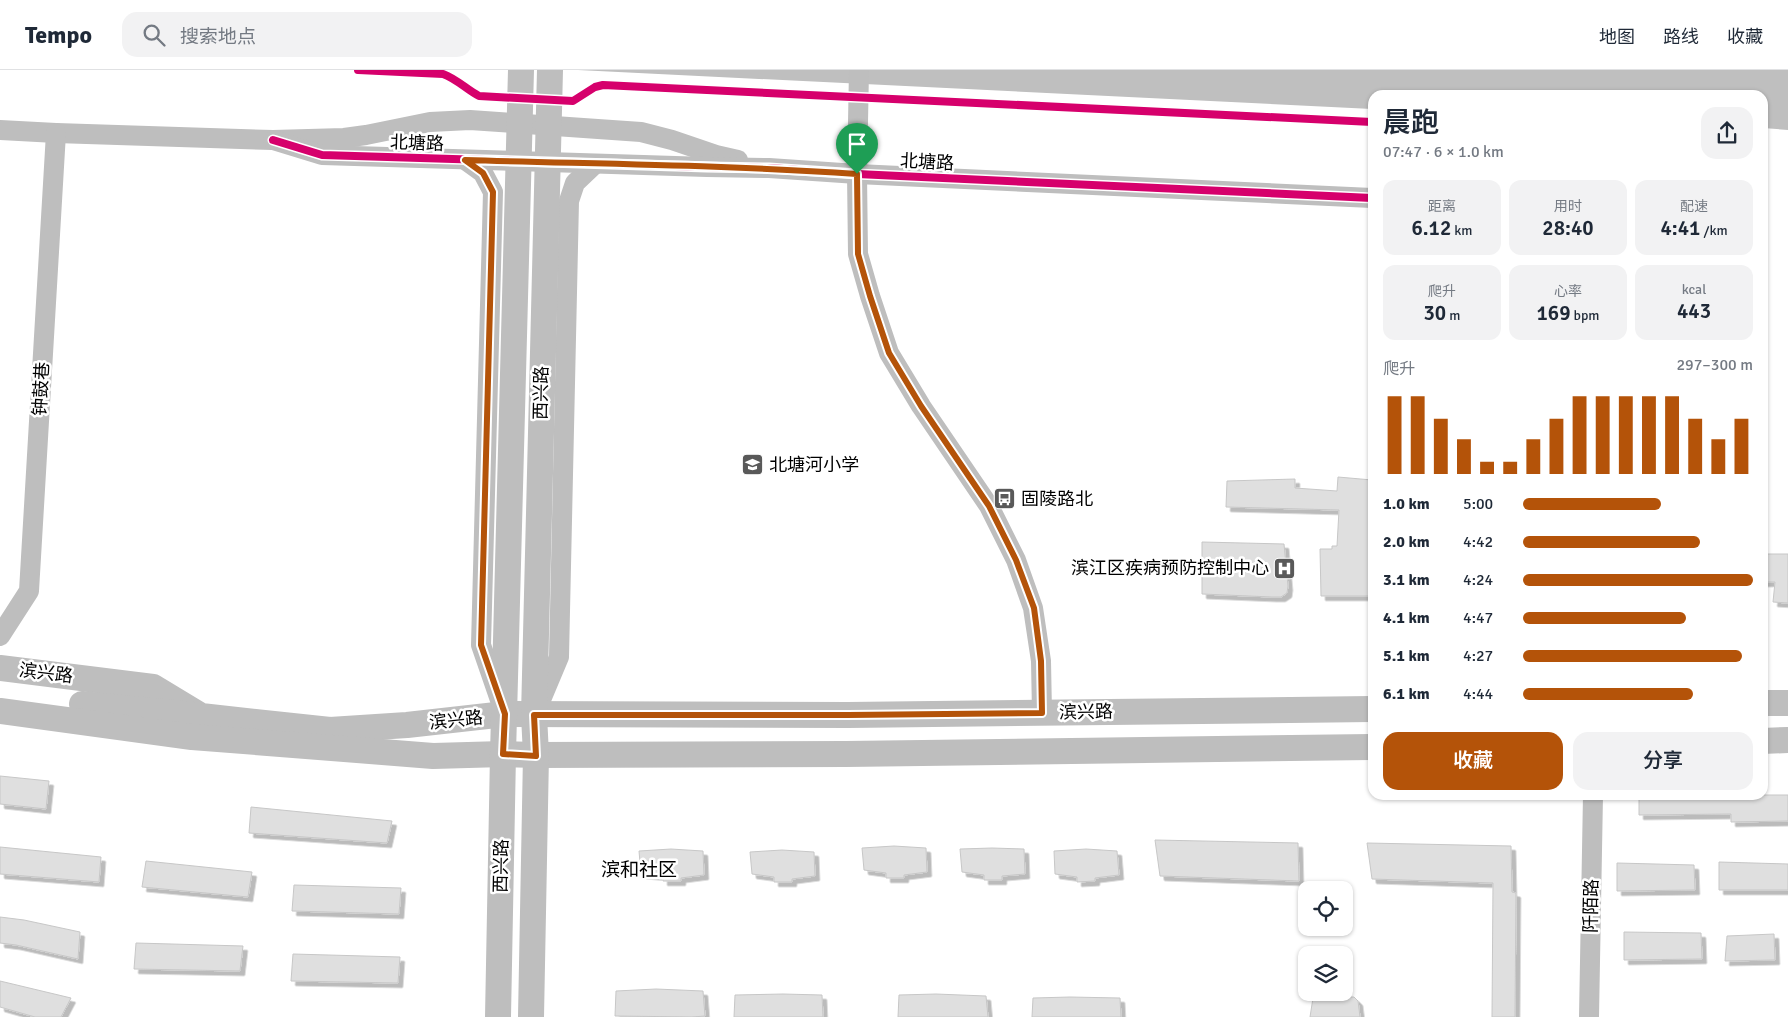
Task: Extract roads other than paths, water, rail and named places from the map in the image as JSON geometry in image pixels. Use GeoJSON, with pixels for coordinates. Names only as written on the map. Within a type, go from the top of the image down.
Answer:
{"type":"FeatureCollection","features":[{"type":"Feature","properties":{"kind":"main road","name":"西兴路"},"geometry":{"type":"LineString","coordinates":[[498,1017],[521,70]]}},
{"type":"Feature","properties":{"kind":"main road","name":"西兴路"},"geometry":{"type":"LineString","coordinates":[[531,1017],[536,756],[534,715],[550,70]]}},
{"type":"Feature","properties":{"kind":"main road","name":"滨兴路"},"geometry":{"type":"LineString","coordinates":[[0,668],[153,687],[201,716],[330,730],[407,725],[505,714],[848,715],[1368,709]]}},
{"type":"Feature","properties":{"kind":"main road"},"geometry":{"type":"LineString","coordinates":[[0,694],[201,716]]}},
{"type":"Feature","properties":{"kind":"main road"},"geometry":{"type":"LineString","coordinates":[[1768,704],[1788,703]]}},
{"type":"Feature","properties":{"kind":"main road","name":"滨兴路"},"geometry":{"type":"LineString","coordinates":[[0,711],[192,736],[433,756],[503,754],[536,756],[836,754],[1368,746]]}},
{"type":"Feature","properties":{"kind":"main road"},"geometry":{"type":"LineString","coordinates":[[1768,740],[1788,740]]}},
{"type":"Feature","properties":{"kind":"street"},"geometry":{"type":"LineString","coordinates":[[859,70],[858,254],[889,353],[921,406],[989,506],[1016,560],[1034,608],[1041,661],[1042,713]]}},
{"type":"Feature","properties":{"kind":"street","name":"北塘路"},"geometry":{"type":"LineString","coordinates":[[0,130],[273,140],[344,138],[430,122],[470,120],[641,132],[716,155],[769,168]]}},
{"type":"Feature","properties":{"kind":"street","name":"钟鼓巷"},"geometry":{"type":"LineString","coordinates":[[0,636],[29,591],[56,133]]}},
{"type":"Feature","properties":{"kind":"street","name":"北塘路"},"geometry":{"type":"LineString","coordinates":[[273,140],[322,155],[769,168],[857,174],[1368,198]]}},
{"type":"Feature","properties":{"kind":"street","name":"西兴路"},"geometry":{"type":"LineString","coordinates":[[465,160],[483,173],[493,192],[481,645],[505,714]]}},
{"type":"Feature","properties":{"kind":"street","name":"西兴路"},"geometry":{"type":"LineString","coordinates":[[534,715],[559,658],[569,201],[575,183],[595,164]]}},
{"type":"Feature","properties":{"kind":"street","name":"阡陌路"},"geometry":{"type":"LineString","coordinates":[[1589,1017],[1593,800]]}},
{"type":"Feature","properties":{"kind":"place","name":"北塘河小学"},"geometry":{"type":"Point","coordinates":[753,465]}},
{"type":"Feature","properties":{"kind":"place","name":"固陵路北"},"geometry":{"type":"Point","coordinates":[1005,499]}},
{"type":"Feature","properties":{"kind":"place","name":"滨江区疾病预防控制中心"},"geometry":{"type":"Point","coordinates":[1285,568]}},
{"type":"Feature","properties":{"kind":"district","name":"滨和社区"},"geometry":{"type":"Point","coordinates":[639,870]}}]}
